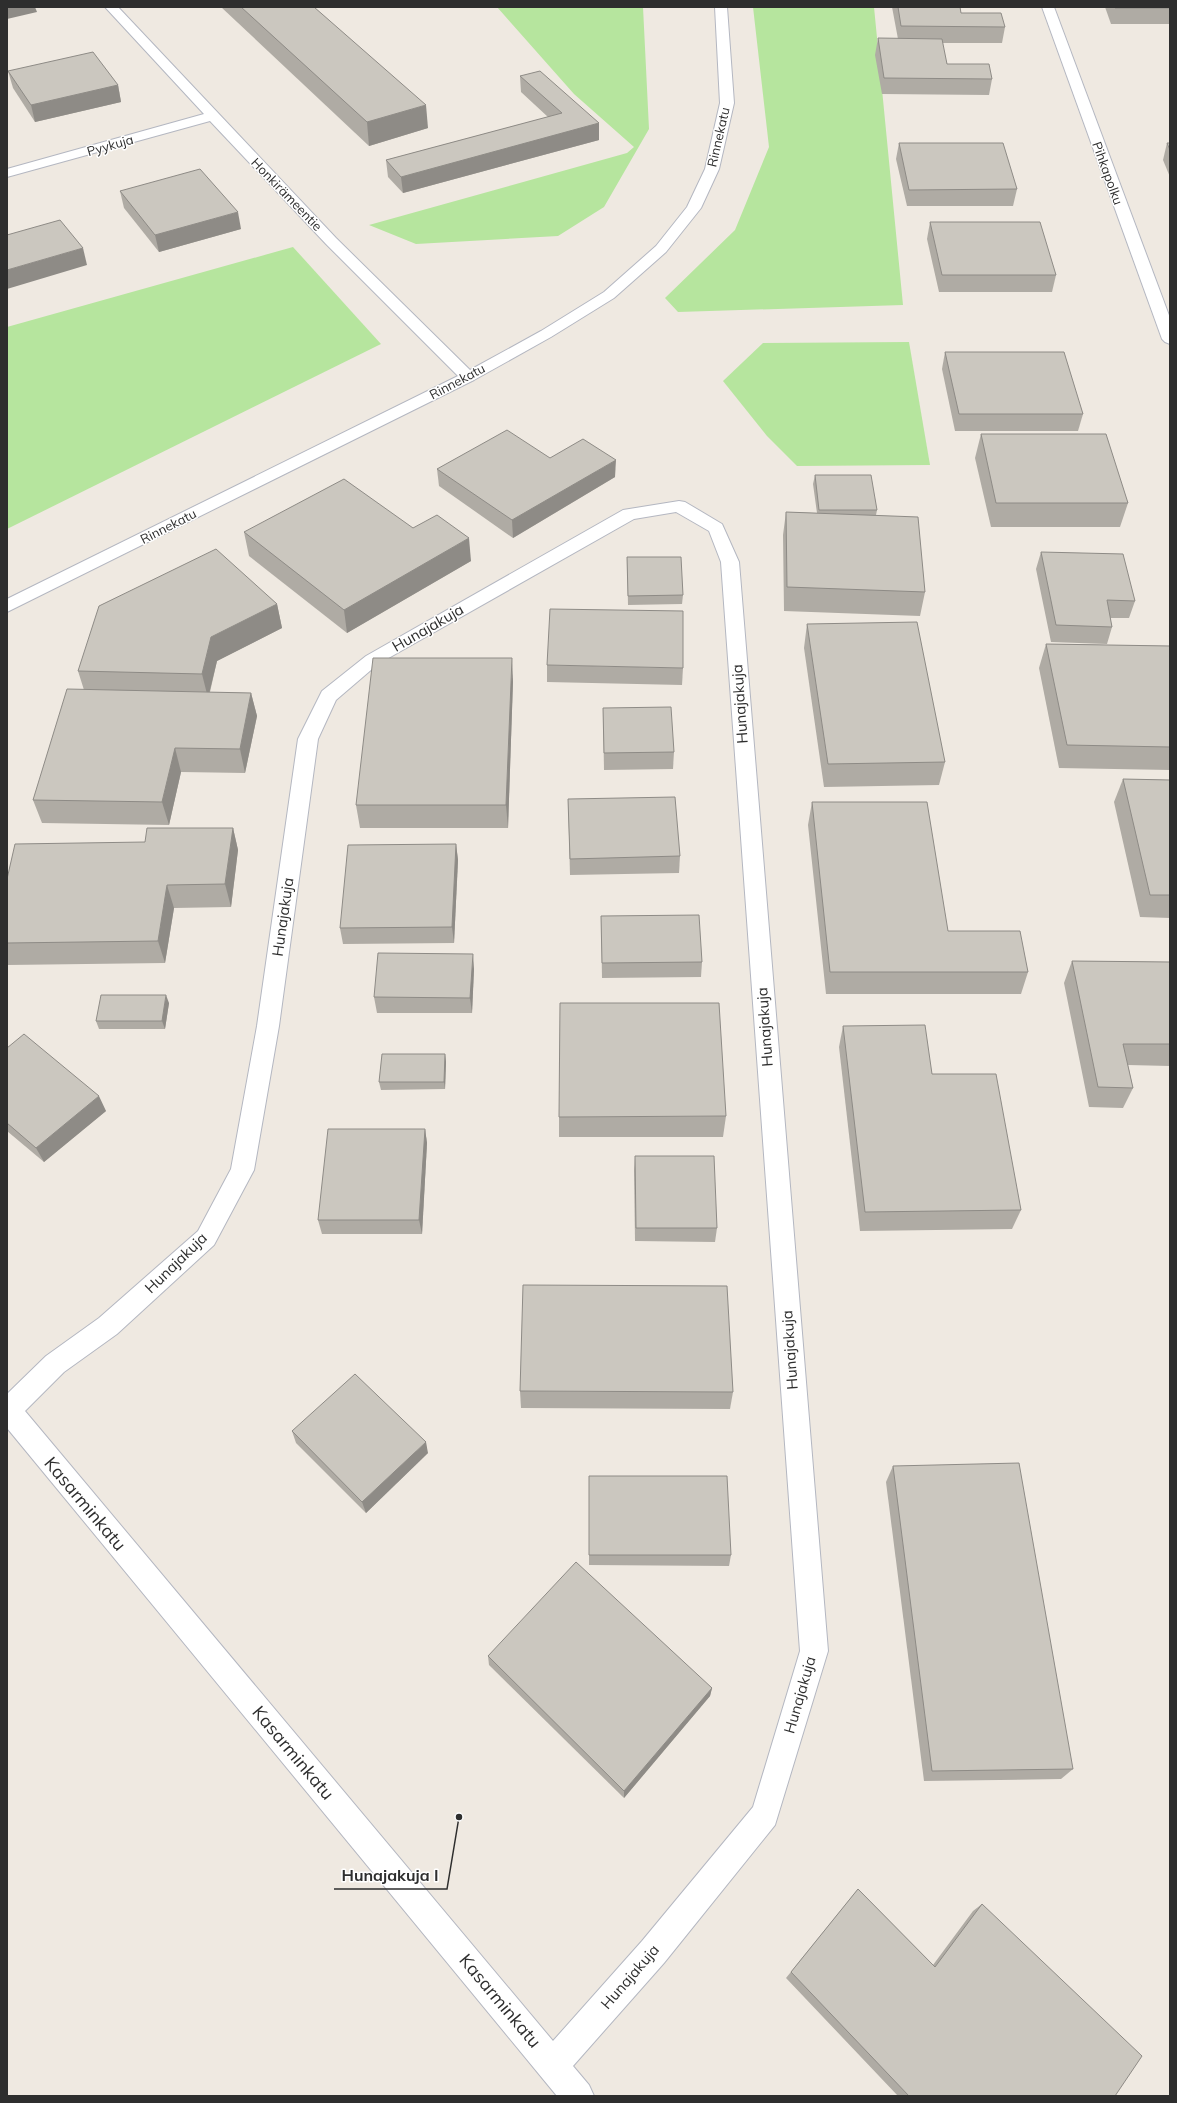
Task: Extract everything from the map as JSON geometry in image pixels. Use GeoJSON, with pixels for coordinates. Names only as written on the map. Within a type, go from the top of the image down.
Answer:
{"type":"FeatureCollection","features":[{"type":"Feature","properties":{"kind":"street","name":"Honkirämeentie"},"geometry":{"type":"LineString","coordinates":[[111,7],[212,116],[403,314],[468,377]]}},
{"type":"Feature","properties":{"kind":"street","name":"Rinnekatu"},"geometry":{"type":"LineString","coordinates":[[7,606],[468,377],[546,334],[610,295],[662,249],[694,208],[712,169],[727,102],[721,7]]}},
{"type":"Feature","properties":{"kind":"street","name":"Pihkapolku"},"geometry":{"type":"LineString","coordinates":[[1048,7],[1170,339]]}},
{"type":"Feature","properties":{"kind":"street","name":"Pyykuja"},"geometry":{"type":"LineString","coordinates":[[7,173],[212,116]]}},
{"type":"Feature","properties":{"kind":"street","name":"Hunajakuja"},"geometry":{"type":"LineString","coordinates":[[7,1410],[55,1364],[108,1326],[206,1238],[242,1170],[268,1026],[308,739],[329,696],[372,660],[629,514],[679,506],[716,528],[730,562],[739,698],[814,1651],[765,1815],[653,1952],[553,2064]]}},
{"type":"Feature","properties":{"kind":"street","name":"Kasarminkatu"},"geometry":{"type":"LineString","coordinates":[[7,1410],[553,2064],[578,2096]]}},
{"type":"Feature","properties":{"kind":"green space"},"geometry":{"type":"Polygon","coordinates":[[[497,7],[643,7],[649,129],[604,207],[558,236],[416,244],[369,225],[627,153],[634,147],[574,94],[497,7]]]}},
{"type":"Feature","properties":{"kind":"green space"},"geometry":{"type":"Polygon","coordinates":[[[753,7],[874,7],[903,305],[678,312],[665,298],[735,230],[769,147],[753,7]]]}},
{"type":"Feature","properties":{"kind":"green space"},"geometry":{"type":"Polygon","coordinates":[[[293,247],[381,344],[7,529],[7,327],[293,247]]]}},
{"type":"Feature","properties":{"kind":"green space"},"geometry":{"type":"Polygon","coordinates":[[[909,342],[930,465],[797,466],[767,436],[723,381],[763,343],[909,342]]]}},
{"type":"Feature","properties":{"kind":"building"},"geometry":{"type":"Polygon","coordinates":[[[241,7],[314,7],[426,105],[367,122],[241,7]]]}},
{"type":"Feature","properties":{"kind":"building"},"geometry":{"type":"Polygon","coordinates":[[[898,7],[960,7],[961,13],[1001,13],[1005,27],[901,26],[898,7]]]}},
{"type":"Feature","properties":{"kind":"building"},"geometry":{"type":"Polygon","coordinates":[[[1114,7],[1170,7],[1170,8],[1115,8],[1114,7]]]}},
{"type":"Feature","properties":{"kind":"building"},"geometry":{"type":"Polygon","coordinates":[[[878,38],[942,39],[947,64],[989,64],[992,79],[884,78],[878,38]]]}},
{"type":"Feature","properties":{"kind":"building"},"geometry":{"type":"Polygon","coordinates":[[[93,52],[118,85],[31,105],[8,71],[93,52]]]}},
{"type":"Feature","properties":{"kind":"building"},"geometry":{"type":"Polygon","coordinates":[[[540,71],[599,123],[401,177],[386,160],[562,113],[520,76],[540,71]]]}},
{"type":"Feature","properties":{"kind":"building"},"geometry":{"type":"Polygon","coordinates":[[[899,143],[1003,143],[1017,189],[909,190],[899,143]]]}},
{"type":"Feature","properties":{"kind":"building"},"geometry":{"type":"Polygon","coordinates":[[[1167,143],[1170,143],[1170,150],[1167,143]]]}},
{"type":"Feature","properties":{"kind":"building"},"geometry":{"type":"Polygon","coordinates":[[[200,169],[238,212],[155,235],[120,191],[200,169]]]}},
{"type":"Feature","properties":{"kind":"building"},"geometry":{"type":"Polygon","coordinates":[[[60,220],[83,248],[7,270],[7,235],[60,220]]]}},
{"type":"Feature","properties":{"kind":"building"},"geometry":{"type":"Polygon","coordinates":[[[930,222],[1040,222],[1056,275],[942,275],[930,222]]]}},
{"type":"Feature","properties":{"kind":"building"},"geometry":{"type":"Polygon","coordinates":[[[945,352],[1064,352],[1083,414],[959,414],[945,352]]]}},
{"type":"Feature","properties":{"kind":"building"},"geometry":{"type":"Polygon","coordinates":[[[507,430],[550,458],[583,439],[616,460],[512,520],[437,469],[507,430]]]}},
{"type":"Feature","properties":{"kind":"building"},"geometry":{"type":"Polygon","coordinates":[[[981,434],[1106,434],[1128,503],[996,503],[981,434]]]}},
{"type":"Feature","properties":{"kind":"building"},"geometry":{"type":"Polygon","coordinates":[[[815,475],[871,475],[877,510],[819,510],[815,475]]]}},
{"type":"Feature","properties":{"kind":"building"},"geometry":{"type":"Polygon","coordinates":[[[344,479],[413,528],[437,515],[469,538],[344,610],[244,532],[344,479]]]}},
{"type":"Feature","properties":{"kind":"building"},"geometry":{"type":"Polygon","coordinates":[[[786,512],[918,517],[925,592],[787,587],[786,512]]]}},
{"type":"Feature","properties":{"kind":"building"},"geometry":{"type":"Polygon","coordinates":[[[216,549],[277,604],[211,637],[202,674],[78,671],[99,606],[216,549]]]}},
{"type":"Feature","properties":{"kind":"building"},"geometry":{"type":"Polygon","coordinates":[[[1041,552],[1123,554],[1135,601],[1107,600],[1112,627],[1056,625],[1041,552]]]}},
{"type":"Feature","properties":{"kind":"building"},"geometry":{"type":"Polygon","coordinates":[[[627,557],[681,557],[683,595],[628,596],[627,557]]]}},
{"type":"Feature","properties":{"kind":"building"},"geometry":{"type":"Polygon","coordinates":[[[550,609],[683,611],[683,668],[547,665],[550,609]]]}},
{"type":"Feature","properties":{"kind":"building"},"geometry":{"type":"Polygon","coordinates":[[[917,622],[945,762],[828,764],[807,624],[917,622]]]}},
{"type":"Feature","properties":{"kind":"building"},"geometry":{"type":"Polygon","coordinates":[[[1046,644],[1170,646],[1170,747],[1067,745],[1046,644]]]}},
{"type":"Feature","properties":{"kind":"building"},"geometry":{"type":"Polygon","coordinates":[[[373,658],[512,658],[506,805],[356,805],[373,658]]]}},
{"type":"Feature","properties":{"kind":"building"},"geometry":{"type":"Polygon","coordinates":[[[67,689],[251,693],[240,749],[175,748],[162,802],[33,800],[67,689]]]}},
{"type":"Feature","properties":{"kind":"building"},"geometry":{"type":"Polygon","coordinates":[[[671,707],[674,752],[604,753],[603,708],[671,707]]]}},
{"type":"Feature","properties":{"kind":"building"},"geometry":{"type":"Polygon","coordinates":[[[1123,779],[1170,780],[1170,895],[1150,895],[1123,779]]]}},
{"type":"Feature","properties":{"kind":"building"},"geometry":{"type":"Polygon","coordinates":[[[675,797],[680,856],[570,859],[568,799],[675,797]]]}},
{"type":"Feature","properties":{"kind":"building"},"geometry":{"type":"Polygon","coordinates":[[[812,802],[927,802],[948,931],[1020,931],[1028,972],[830,972],[812,802]]]}},
{"type":"Feature","properties":{"kind":"building"},"geometry":{"type":"Polygon","coordinates":[[[147,828],[233,828],[225,884],[167,885],[158,941],[7,943],[7,879],[15,844],[145,842],[147,828]]]}},
{"type":"Feature","properties":{"kind":"building"},"geometry":{"type":"Polygon","coordinates":[[[456,844],[452,927],[340,928],[348,845],[456,844]]]}},
{"type":"Feature","properties":{"kind":"building"},"geometry":{"type":"Polygon","coordinates":[[[699,915],[702,962],[602,963],[601,916],[699,915]]]}},
{"type":"Feature","properties":{"kind":"building"},"geometry":{"type":"Polygon","coordinates":[[[378,953],[473,954],[470,998],[374,997],[378,953]]]}},
{"type":"Feature","properties":{"kind":"building"},"geometry":{"type":"Polygon","coordinates":[[[1072,961],[1170,962],[1170,1044],[1123,1044],[1133,1088],[1098,1087],[1072,961]]]}},
{"type":"Feature","properties":{"kind":"building"},"geometry":{"type":"Polygon","coordinates":[[[101,995],[166,995],[162,1021],[96,1021],[101,995]]]}},
{"type":"Feature","properties":{"kind":"building"},"geometry":{"type":"Polygon","coordinates":[[[560,1003],[719,1003],[726,1116],[559,1117],[560,1003]]]}},
{"type":"Feature","properties":{"kind":"building"},"geometry":{"type":"Polygon","coordinates":[[[925,1025],[932,1074],[996,1074],[1021,1210],[865,1212],[843,1026],[925,1025]]]}},
{"type":"Feature","properties":{"kind":"building"},"geometry":{"type":"Polygon","coordinates":[[[24,1034],[99,1096],[36,1148],[7,1123],[7,1048],[24,1034]]]}},
{"type":"Feature","properties":{"kind":"building"},"geometry":{"type":"Polygon","coordinates":[[[382,1054],[445,1054],[444,1082],[379,1082],[382,1054]]]}},
{"type":"Feature","properties":{"kind":"building"},"geometry":{"type":"Polygon","coordinates":[[[328,1129],[425,1129],[419,1220],[318,1220],[328,1129]]]}},
{"type":"Feature","properties":{"kind":"building"},"geometry":{"type":"Polygon","coordinates":[[[635,1156],[714,1156],[717,1228],[636,1228],[635,1156]]]}},
{"type":"Feature","properties":{"kind":"building"},"geometry":{"type":"Polygon","coordinates":[[[523,1285],[727,1286],[733,1392],[520,1391],[523,1285]]]}},
{"type":"Feature","properties":{"kind":"building"},"geometry":{"type":"Polygon","coordinates":[[[355,1374],[426,1442],[362,1502],[292,1431],[355,1374]]]}},
{"type":"Feature","properties":{"kind":"building"},"geometry":{"type":"Polygon","coordinates":[[[1019,1463],[1073,1769],[932,1771],[893,1466],[1019,1463]]]}},
{"type":"Feature","properties":{"kind":"building"},"geometry":{"type":"Polygon","coordinates":[[[589,1476],[727,1476],[731,1555],[589,1555],[589,1476]]]}},
{"type":"Feature","properties":{"kind":"building"},"geometry":{"type":"Polygon","coordinates":[[[576,1562],[712,1688],[624,1791],[488,1656],[576,1562]]]}},
{"type":"Feature","properties":{"kind":"building"},"geometry":{"type":"Polygon","coordinates":[[[858,1889],[935,1967],[982,1904],[1142,2056],[1115,2096],[909,2096],[791,1972],[858,1889]]]}},
{"type":"Feature","properties":{"kind":"place","name":"Hunajakuja I"},"geometry":{"type":"Point","coordinates":[459,1817]}}]}
